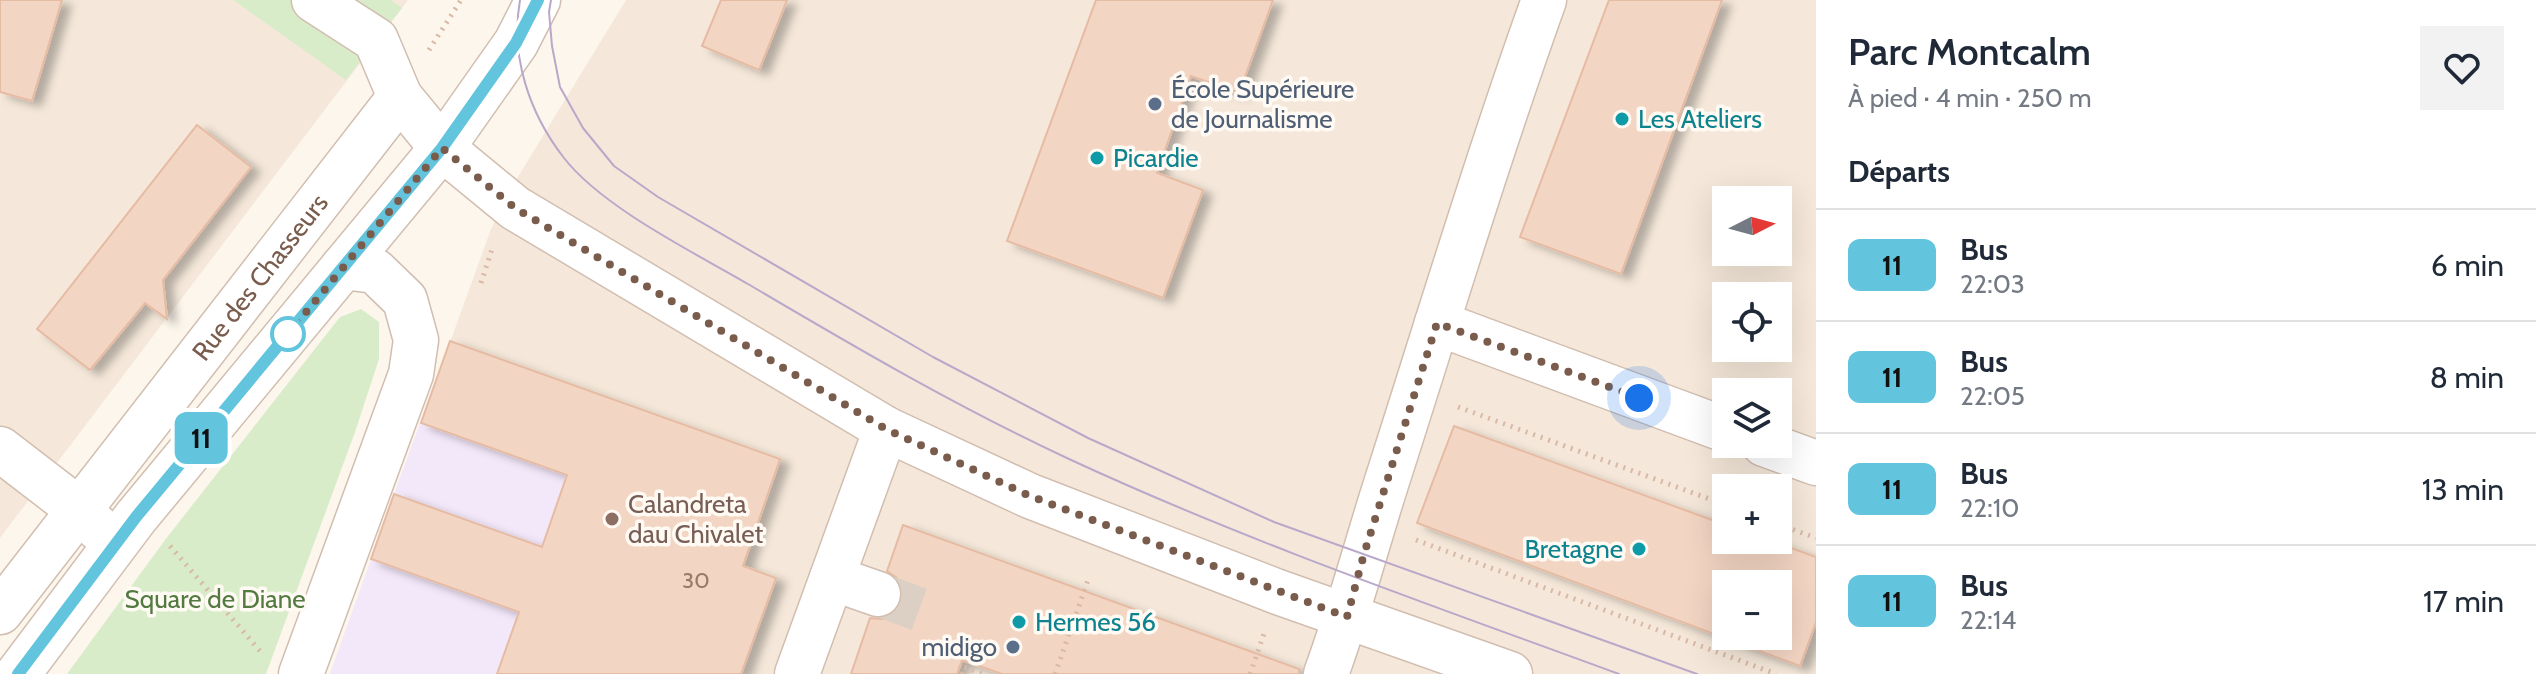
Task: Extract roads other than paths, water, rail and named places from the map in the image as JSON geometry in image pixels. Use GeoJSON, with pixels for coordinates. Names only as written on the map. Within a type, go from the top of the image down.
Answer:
{"type":"FeatureCollection","features":[{"type":"Feature","properties":{"kind":"street"},"geometry":{"type":"LineString","coordinates":[[314,0],[376,40],[400,97],[442,148],[515,208],[886,429],[1030,496],[1347,617],[1510,674]]}},
{"type":"Feature","properties":{"kind":"street"},"geometry":{"type":"LineString","coordinates":[[18,674],[115,544],[442,148],[516,43],[538,0]]}},
{"type":"Feature","properties":{"kind":"street"},"geometry":{"type":"LineString","coordinates":[[1326,674],[1347,617],[1437,323],[1544,0]]}},
{"type":"Feature","properties":{"kind":"street","name":"Rue des Chasseurs"},"geometry":{"type":"LineString","coordinates":[[0,612],[400,97]]}},
{"type":"Feature","properties":{"kind":"street"},"geometry":{"type":"LineString","coordinates":[[301,674],[411,374],[416,340],[405,300],[398,293],[375,271],[343,267]]}},
{"type":"Feature","properties":{"kind":"street"},"geometry":{"type":"LineString","coordinates":[[1437,323],[1712,425]]}},
{"type":"Feature","properties":{"kind":"street"},"geometry":{"type":"LineString","coordinates":[[797,674],[886,429]]}},
{"type":"Feature","properties":{"kind":"street"},"geometry":{"type":"LineString","coordinates":[[0,449],[78,509],[115,544]]}},
{"type":"Feature","properties":{"kind":"street"},"geometry":{"type":"LineString","coordinates":[[1792,454],[1816,463]]}},
{"type":"Feature","properties":{"kind":"street"},"geometry":{"type":"LineString","coordinates":[[826,595],[878,594]]}},
{"type":"Feature","properties":{"kind":"tunnel"},"geometry":{"type":"LineString","coordinates":[[878,594],[929,613]]}},
{"type":"Feature","properties":{"kind":"tram line"},"geometry":{"type":"LineString","coordinates":[[520,0],[520,63],[541,122],[564,158],[581,176],[601,194],[650,227],[907,376],[1069,459],[1273,546],[1619,674]]}},
{"type":"Feature","properties":{"kind":"tram line"},"geometry":{"type":"LineString","coordinates":[[551,0],[552,46],[560,87],[583,128],[614,166],[658,197],[933,357],[1088,438],[1274,522],[1697,674]]}},
{"type":"Feature","properties":{"kind":"place","name":"École Supérieure de Journalisme"},"geometry":{"type":"Point","coordinates":[1155,104]}},
{"type":"Feature","properties":{"kind":"place","name":"Les Ateliers"},"geometry":{"type":"Point","coordinates":[1622,119]}},
{"type":"Feature","properties":{"kind":"place","name":"Picardie"},"geometry":{"type":"Point","coordinates":[1097,158]}},
{"type":"Feature","properties":{"kind":"place","name":"Calandreta dau Chivalet"},"geometry":{"type":"Point","coordinates":[612,519]}},
{"type":"Feature","properties":{"kind":"place","name":"Bretagne"},"geometry":{"type":"Point","coordinates":[1639,549]}},
{"type":"Feature","properties":{"kind":"place","name":"Hermes 56"},"geometry":{"type":"Point","coordinates":[1019,622]}},
{"type":"Feature","properties":{"kind":"place","name":"midigo"},"geometry":{"type":"Point","coordinates":[1013,647]}},
{"type":"Feature","properties":{"kind":"park label","name":"Square de Diane"},"geometry":{"type":"Point","coordinates":[215,599]}}]}
